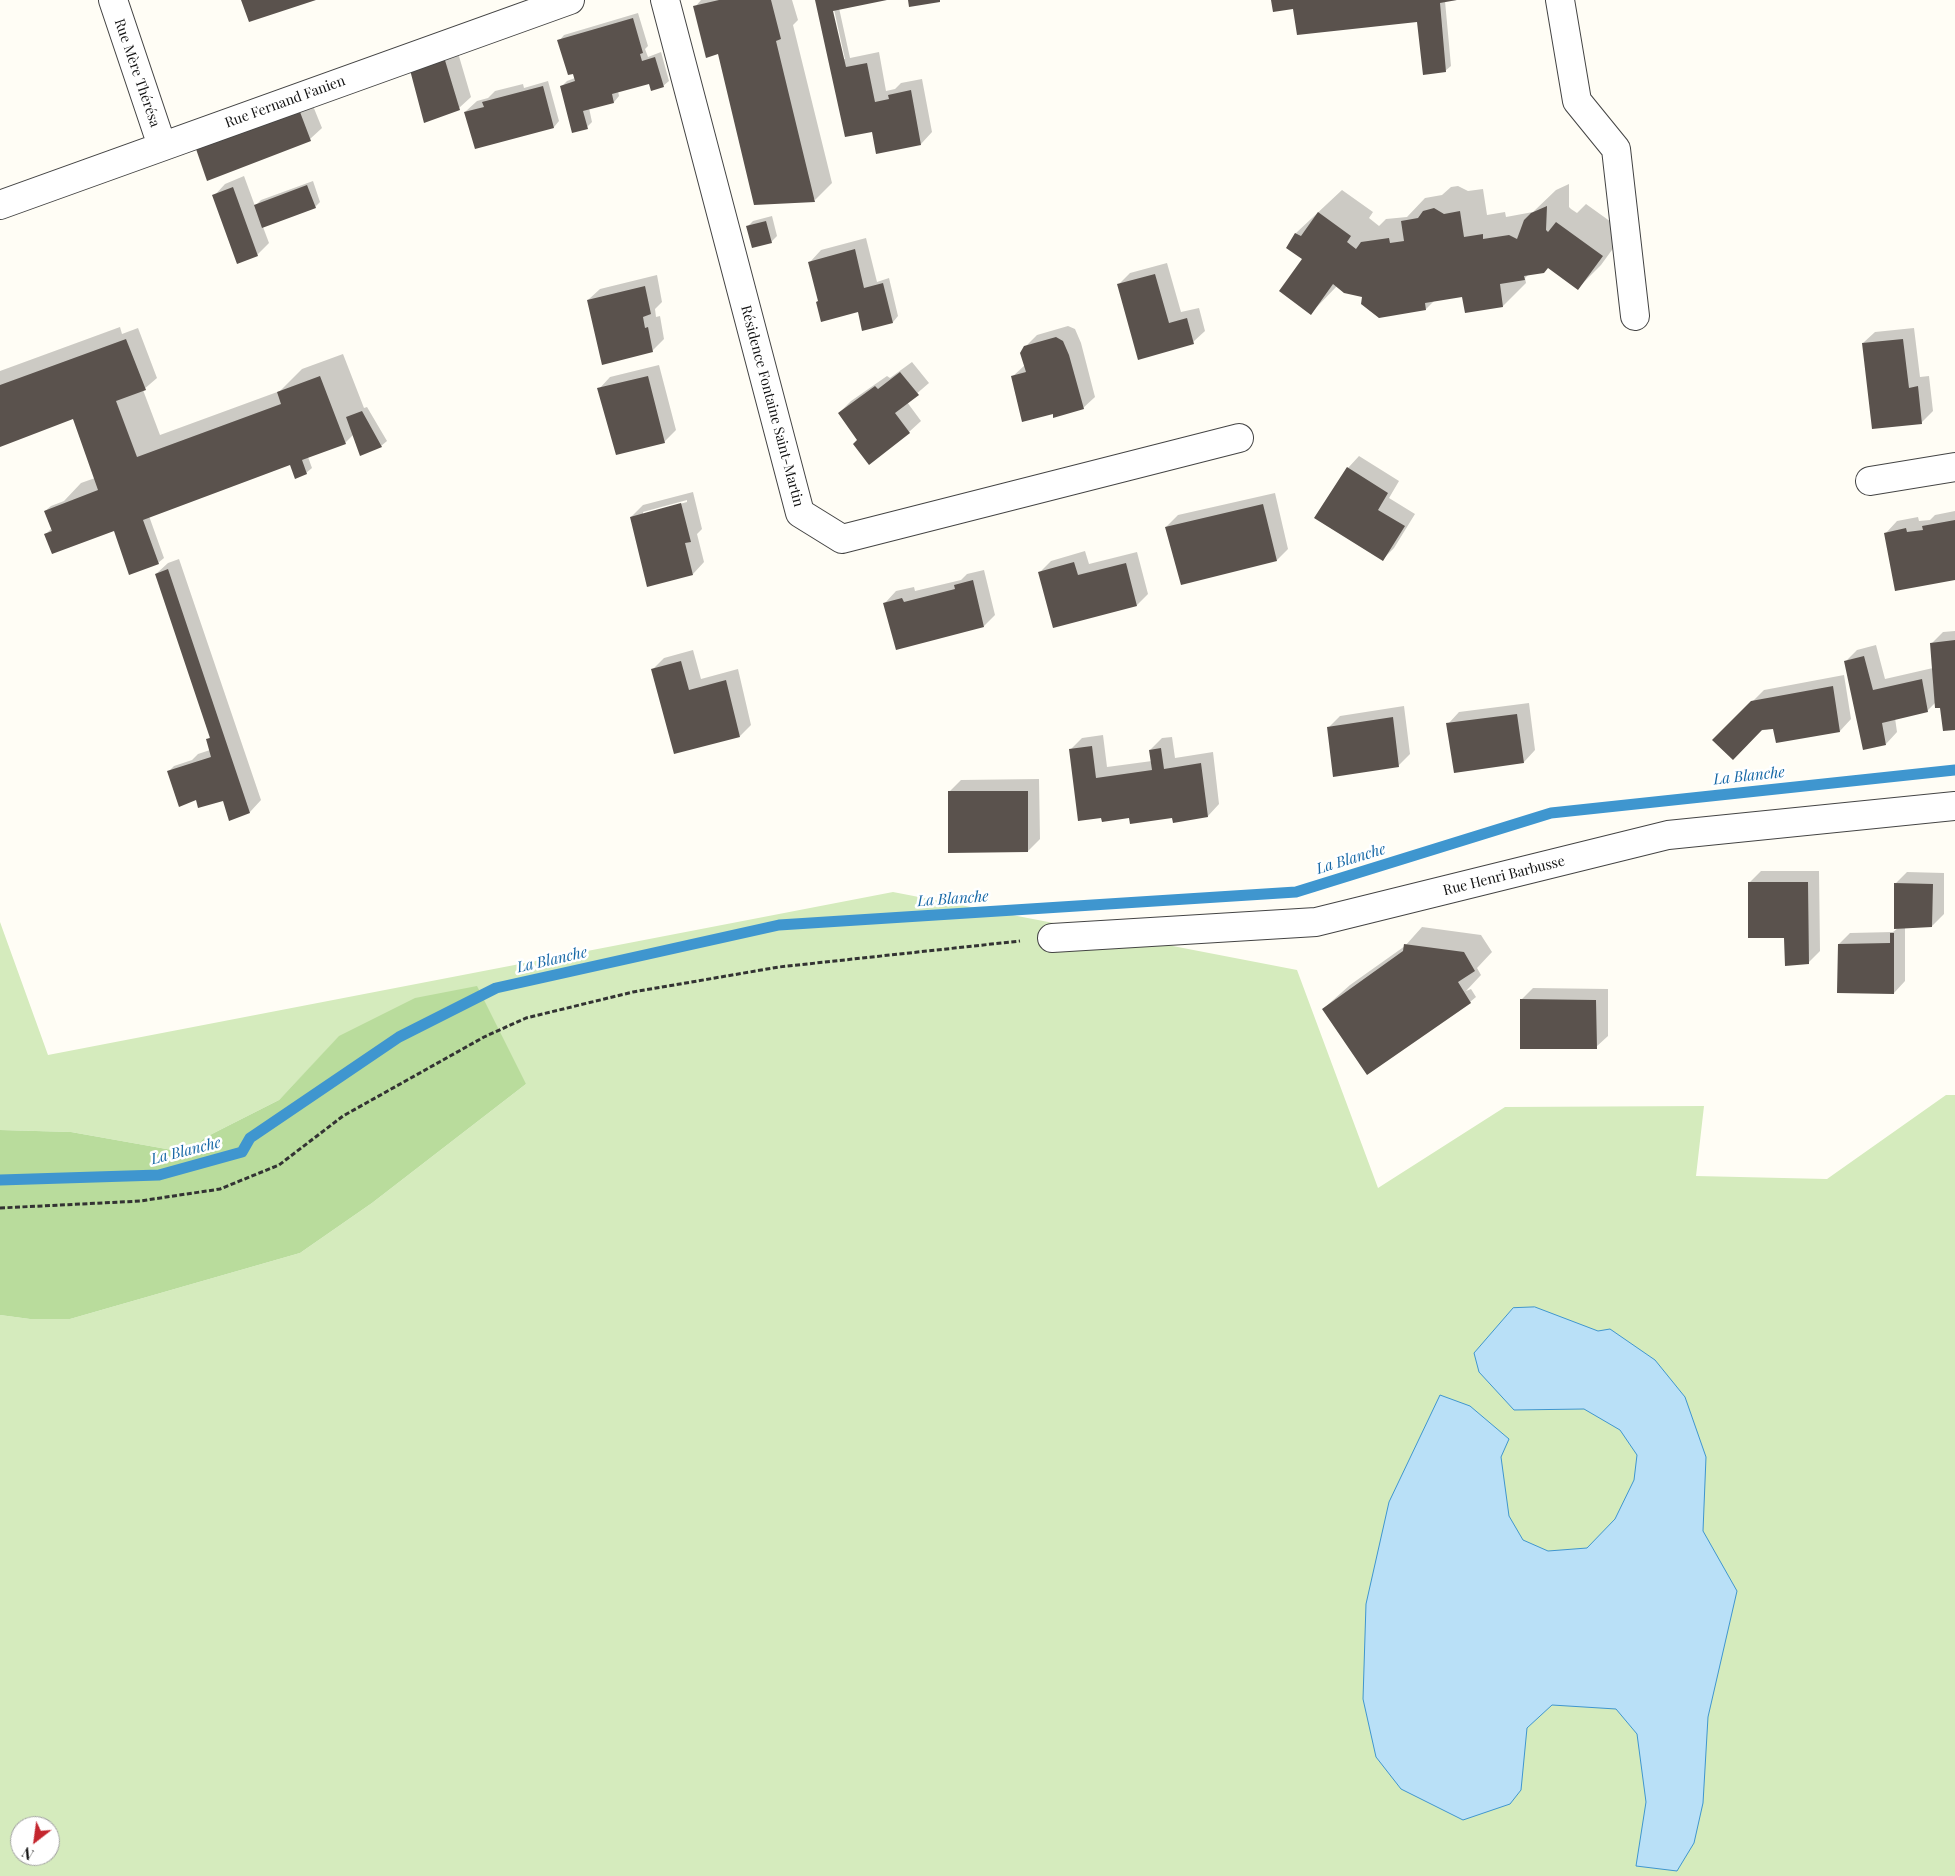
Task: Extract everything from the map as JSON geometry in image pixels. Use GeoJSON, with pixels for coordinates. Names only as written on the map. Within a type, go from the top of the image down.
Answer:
{"type":"FeatureCollection","features":[{"type":"Feature","properties":{"kind":"street","name":"Rue Mère Thérésa"},"geometry":{"type":"LineString","coordinates":[[113,0],[162,146]]}},
{"type":"Feature","properties":{"kind":"street","name":"Rue Fernand Fanien"},"geometry":{"type":"LineString","coordinates":[[0,205],[570,0]]}},
{"type":"Feature","properties":{"kind":"street","name":"Résidence Fontaine Saint-Martin"},"geometry":{"type":"LineString","coordinates":[[665,0],[800,513],[842,539],[1239,438]]}},
{"type":"Feature","properties":{"kind":"street"},"geometry":{"type":"LineString","coordinates":[[1560,0],[1577,101],[1616,149],[1635,316]]}},
{"type":"Feature","properties":{"kind":"street"},"geometry":{"type":"LineString","coordinates":[[1870,481],[1955,467]]}},
{"type":"Feature","properties":{"kind":"street","name":"Rue Henri Barbusse"},"geometry":{"type":"LineString","coordinates":[[1052,938],[1316,922],[1668,835],[1955,806]]}},
{"type":"Feature","properties":{"kind":"path"},"geometry":{"type":"LineString","coordinates":[[0,1208],[140,1201],[220,1189],[279,1165],[343,1116],[484,1036],[526,1018],[634,992],[779,966],[1052,938]]}},
{"type":"Feature","properties":{"kind":"green space"},"geometry":{"type":"Polygon","coordinates":[[[893,892],[1297,970],[1378,1188],[1505,1107],[1704,1106],[1696,1176],[1827,1179],[1946,1095],[1955,1095],[1955,1876],[0,1876],[0,1315],[30,1319],[70,1319],[300,1253],[372,1203],[526,1084],[340,1036],[279,1100],[204,1138],[189,1153],[71,1132],[0,1130],[0,922],[48,1055],[893,892]]]}},
{"type":"Feature","properties":{"kind":"green space"},"geometry":{"type":"Polygon","coordinates":[[[477,986],[526,1084],[372,1203],[300,1253],[70,1319],[30,1319],[0,1315],[0,1130],[71,1132],[189,1153],[204,1138],[279,1100],[339,1036],[415,998],[477,986]]]}},
{"type":"Feature","properties":{"kind":"water"},"geometry":{"type":"Polygon","coordinates":[[[1535,1307],[1598,1331],[1610,1329],[1655,1360],[1685,1397],[1706,1457],[1703,1531],[1737,1591],[1708,1717],[1703,1803],[1694,1843],[1677,1871],[1636,1866],[1646,1802],[1637,1734],[1616,1709],[1552,1705],[1527,1728],[1521,1790],[1510,1804],[1463,1820],[1401,1789],[1376,1757],[1363,1699],[1366,1604],[1389,1502],[1440,1395],[1470,1406],[1509,1439],[1501,1457],[1509,1516],[1523,1540],[1548,1551],[1587,1548],[1615,1519],[1634,1480],[1637,1455],[1620,1430],[1584,1409],[1514,1410],[1479,1372],[1474,1353],[1513,1308],[1535,1307]]]}},
{"type":"Feature","properties":{"kind":"building"},"geometry":{"type":"Polygon","coordinates":[[[241,0],[316,0],[249,22],[241,0]]]}},
{"type":"Feature","properties":{"kind":"building"},"geometry":{"type":"Polygon","coordinates":[[[719,0],[771,0],[781,39],[776,41],[815,202],[754,205],[718,54],[706,58],[693,6],[719,0]]]}},
{"type":"Feature","properties":{"kind":"building"},"geometry":{"type":"Polygon","coordinates":[[[815,0],[887,0],[833,11],[846,67],[867,63],[875,102],[889,99],[888,95],[911,90],[921,145],[876,154],[872,132],[845,137],[815,0]]]}},
{"type":"Feature","properties":{"kind":"building"},"geometry":{"type":"Polygon","coordinates":[[[908,0],[940,0],[940,2],[909,7],[908,0]]]}},
{"type":"Feature","properties":{"kind":"building"},"geometry":{"type":"Polygon","coordinates":[[[1271,0],[1457,0],[1440,3],[1446,72],[1423,75],[1417,22],[1297,35],[1293,9],[1273,12],[1271,0]]]}},
{"type":"Feature","properties":{"kind":"building"},"geometry":{"type":"Polygon","coordinates":[[[633,18],[643,53],[640,54],[642,61],[655,57],[664,87],[651,91],[649,84],[612,94],[614,103],[583,111],[588,129],[572,133],[560,86],[575,81],[573,74],[568,75],[557,40],[633,18]]]}},
{"type":"Feature","properties":{"kind":"building"},"geometry":{"type":"Polygon","coordinates":[[[444,57],[460,110],[424,123],[410,70],[444,57]]]}},
{"type":"Feature","properties":{"kind":"building"},"geometry":{"type":"Polygon","coordinates":[[[543,86],[554,128],[475,149],[464,112],[484,107],[482,102],[543,86]]]}},
{"type":"Feature","properties":{"kind":"building"},"geometry":{"type":"Polygon","coordinates":[[[300,112],[311,141],[207,181],[196,149],[300,112]]]}},
{"type":"Feature","properties":{"kind":"building"},"geometry":{"type":"Polygon","coordinates":[[[307,185],[316,208],[262,228],[254,205],[307,185]]]}},
{"type":"Feature","properties":{"kind":"building"},"geometry":{"type":"Polygon","coordinates":[[[233,187],[258,256],[237,264],[212,195],[233,187]]]}},
{"type":"Feature","properties":{"kind":"building"},"geometry":{"type":"Polygon","coordinates":[[[1547,206],[1546,230],[1548,232],[1556,222],[1603,256],[1578,290],[1548,268],[1544,273],[1524,276],[1525,280],[1500,284],[1503,307],[1465,313],[1462,297],[1425,303],[1426,310],[1379,318],[1361,304],[1362,297],[1344,293],[1333,284],[1311,315],[1279,291],[1302,259],[1286,248],[1295,233],[1301,236],[1318,212],[1351,236],[1347,242],[1356,249],[1361,242],[1389,238],[1390,243],[1404,241],[1401,221],[1418,218],[1423,211],[1434,208],[1444,214],[1460,211],[1464,237],[1483,234],[1483,239],[1509,235],[1517,239],[1524,220],[1531,213],[1547,206]]]}},
{"type":"Feature","properties":{"kind":"building"},"geometry":{"type":"Polygon","coordinates":[[[766,221],[772,243],[752,248],[746,226],[766,221]]]}},
{"type":"Feature","properties":{"kind":"building"},"geometry":{"type":"Polygon","coordinates":[[[855,249],[864,288],[883,283],[893,323],[862,331],[858,312],[821,322],[816,302],[818,301],[808,262],[855,249]]]}},
{"type":"Feature","properties":{"kind":"building"},"geometry":{"type":"Polygon","coordinates":[[[1155,274],[1169,323],[1187,318],[1194,344],[1138,360],[1117,284],[1155,274]]]}},
{"type":"Feature","properties":{"kind":"building"},"geometry":{"type":"Polygon","coordinates":[[[645,286],[651,314],[643,317],[645,328],[648,327],[653,352],[602,365],[587,300],[645,286]]]}},
{"type":"Feature","properties":{"kind":"building"},"geometry":{"type":"Polygon","coordinates":[[[1056,337],[1063,341],[1069,355],[1084,409],[1053,418],[1053,414],[1022,422],[1011,376],[1026,372],[1020,353],[1024,346],[1056,337]]]}},
{"type":"Feature","properties":{"kind":"building"},"geometry":{"type":"Polygon","coordinates":[[[126,339],[146,390],[116,401],[137,457],[281,404],[277,392],[320,376],[346,444],[302,460],[307,474],[295,479],[290,465],[143,520],[159,564],[129,575],[114,531],[52,554],[44,534],[52,531],[44,511],[98,490],[73,419],[0,447],[0,385],[126,339]]]}},
{"type":"Feature","properties":{"kind":"building"},"geometry":{"type":"Polygon","coordinates":[[[1903,339],[1909,388],[1918,386],[1922,424],[1872,429],[1862,343],[1903,339]]]}},
{"type":"Feature","properties":{"kind":"building"},"geometry":{"type":"Polygon","coordinates":[[[900,372],[919,395],[895,413],[910,433],[869,465],[853,444],[857,440],[838,413],[875,386],[878,389],[900,372]]]}},
{"type":"Feature","properties":{"kind":"building"},"geometry":{"type":"Polygon","coordinates":[[[648,376],[665,443],[616,455],[597,388],[648,376]]]}},
{"type":"Feature","properties":{"kind":"building"},"geometry":{"type":"Polygon","coordinates":[[[362,411],[382,447],[360,456],[346,417],[362,411]]]}},
{"type":"Feature","properties":{"kind":"building"},"geometry":{"type":"Polygon","coordinates":[[[1347,467],[1388,493],[1378,510],[1405,526],[1383,561],[1314,518],[1347,467]]]}},
{"type":"Feature","properties":{"kind":"building"},"geometry":{"type":"Polygon","coordinates":[[[681,503],[691,542],[685,543],[693,575],[647,587],[630,517],[681,503]]]}},
{"type":"Feature","properties":{"kind":"building"},"geometry":{"type":"Polygon","coordinates":[[[1263,504],[1277,561],[1181,585],[1165,527],[1263,504]]]}},
{"type":"Feature","properties":{"kind":"building"},"geometry":{"type":"Polygon","coordinates":[[[1955,520],[1955,580],[1895,591],[1884,533],[1906,528],[1907,532],[1923,530],[1922,526],[1955,520]]]}},
{"type":"Feature","properties":{"kind":"building"},"geometry":{"type":"Polygon","coordinates":[[[1074,562],[1078,575],[1126,563],[1137,606],[1053,628],[1038,572],[1074,562]]]}},
{"type":"Feature","properties":{"kind":"building"},"geometry":{"type":"Polygon","coordinates":[[[168,569],[250,813],[229,821],[223,801],[198,808],[196,800],[179,807],[167,771],[211,757],[206,739],[210,738],[155,574],[168,569]]]}},
{"type":"Feature","properties":{"kind":"building"},"geometry":{"type":"Polygon","coordinates":[[[973,580],[984,627],[896,650],[883,603],[902,598],[904,602],[955,589],[954,585],[973,580]]]}},
{"type":"Feature","properties":{"kind":"building"},"geometry":{"type":"Polygon","coordinates":[[[1955,640],[1955,730],[1943,731],[1940,708],[1935,708],[1930,643],[1955,640]]]}},
{"type":"Feature","properties":{"kind":"building"},"geometry":{"type":"Polygon","coordinates":[[[1864,656],[1873,690],[1922,679],[1928,712],[1882,723],[1886,745],[1863,750],[1844,661],[1864,656]]]}},
{"type":"Feature","properties":{"kind":"building"},"geometry":{"type":"Polygon","coordinates":[[[681,661],[689,690],[726,680],[740,737],[674,754],[651,669],[681,661]]]}},
{"type":"Feature","properties":{"kind":"building"},"geometry":{"type":"Polygon","coordinates":[[[1833,686],[1840,732],[1776,743],[1773,729],[1762,730],[1733,760],[1712,740],[1751,701],[1833,686]]]}},
{"type":"Feature","properties":{"kind":"building"},"geometry":{"type":"Polygon","coordinates":[[[1517,714],[1524,763],[1454,773],[1446,723],[1517,714]]]}},
{"type":"Feature","properties":{"kind":"building"},"geometry":{"type":"Polygon","coordinates":[[[1393,717],[1399,767],[1333,777],[1327,727],[1393,717]]]}},
{"type":"Feature","properties":{"kind":"building"},"geometry":{"type":"Polygon","coordinates":[[[1092,746],[1096,778],[1152,770],[1149,750],[1161,748],[1164,769],[1201,763],[1208,817],[1173,823],[1172,818],[1130,824],[1129,818],[1102,822],[1101,818],[1078,821],[1069,749],[1092,746]]]}},
{"type":"Feature","properties":{"kind":"building"},"geometry":{"type":"Polygon","coordinates":[[[948,791],[1028,791],[1028,852],[948,853],[948,791]]]}},
{"type":"Feature","properties":{"kind":"building"},"geometry":{"type":"Polygon","coordinates":[[[1748,882],[1808,882],[1809,964],[1785,966],[1784,938],[1748,938],[1748,882]]]}},
{"type":"Feature","properties":{"kind":"building"},"geometry":{"type":"Polygon","coordinates":[[[1894,883],[1933,884],[1932,927],[1894,929],[1894,883]]]}},
{"type":"Feature","properties":{"kind":"building"},"geometry":{"type":"Polygon","coordinates":[[[1890,933],[1894,933],[1894,994],[1837,993],[1838,944],[1890,943],[1890,933]]]}},
{"type":"Feature","properties":{"kind":"building"},"geometry":{"type":"Polygon","coordinates":[[[1404,944],[1464,952],[1475,971],[1458,982],[1471,1003],[1367,1075],[1322,1009],[1403,951],[1404,944]]]}},
{"type":"Feature","properties":{"kind":"building"},"geometry":{"type":"Polygon","coordinates":[[[1520,999],[1596,1000],[1597,1049],[1520,1049],[1520,999]]]}},
{"type":"Feature","properties":{"kind":"waterway","name":"La Blanche"},"geometry":{"type":"LineString","coordinates":[[0,1180],[159,1175],[242,1152],[250,1138],[399,1037],[496,988],[779,925],[1296,892],[1551,813],[1955,770]]}}]}
